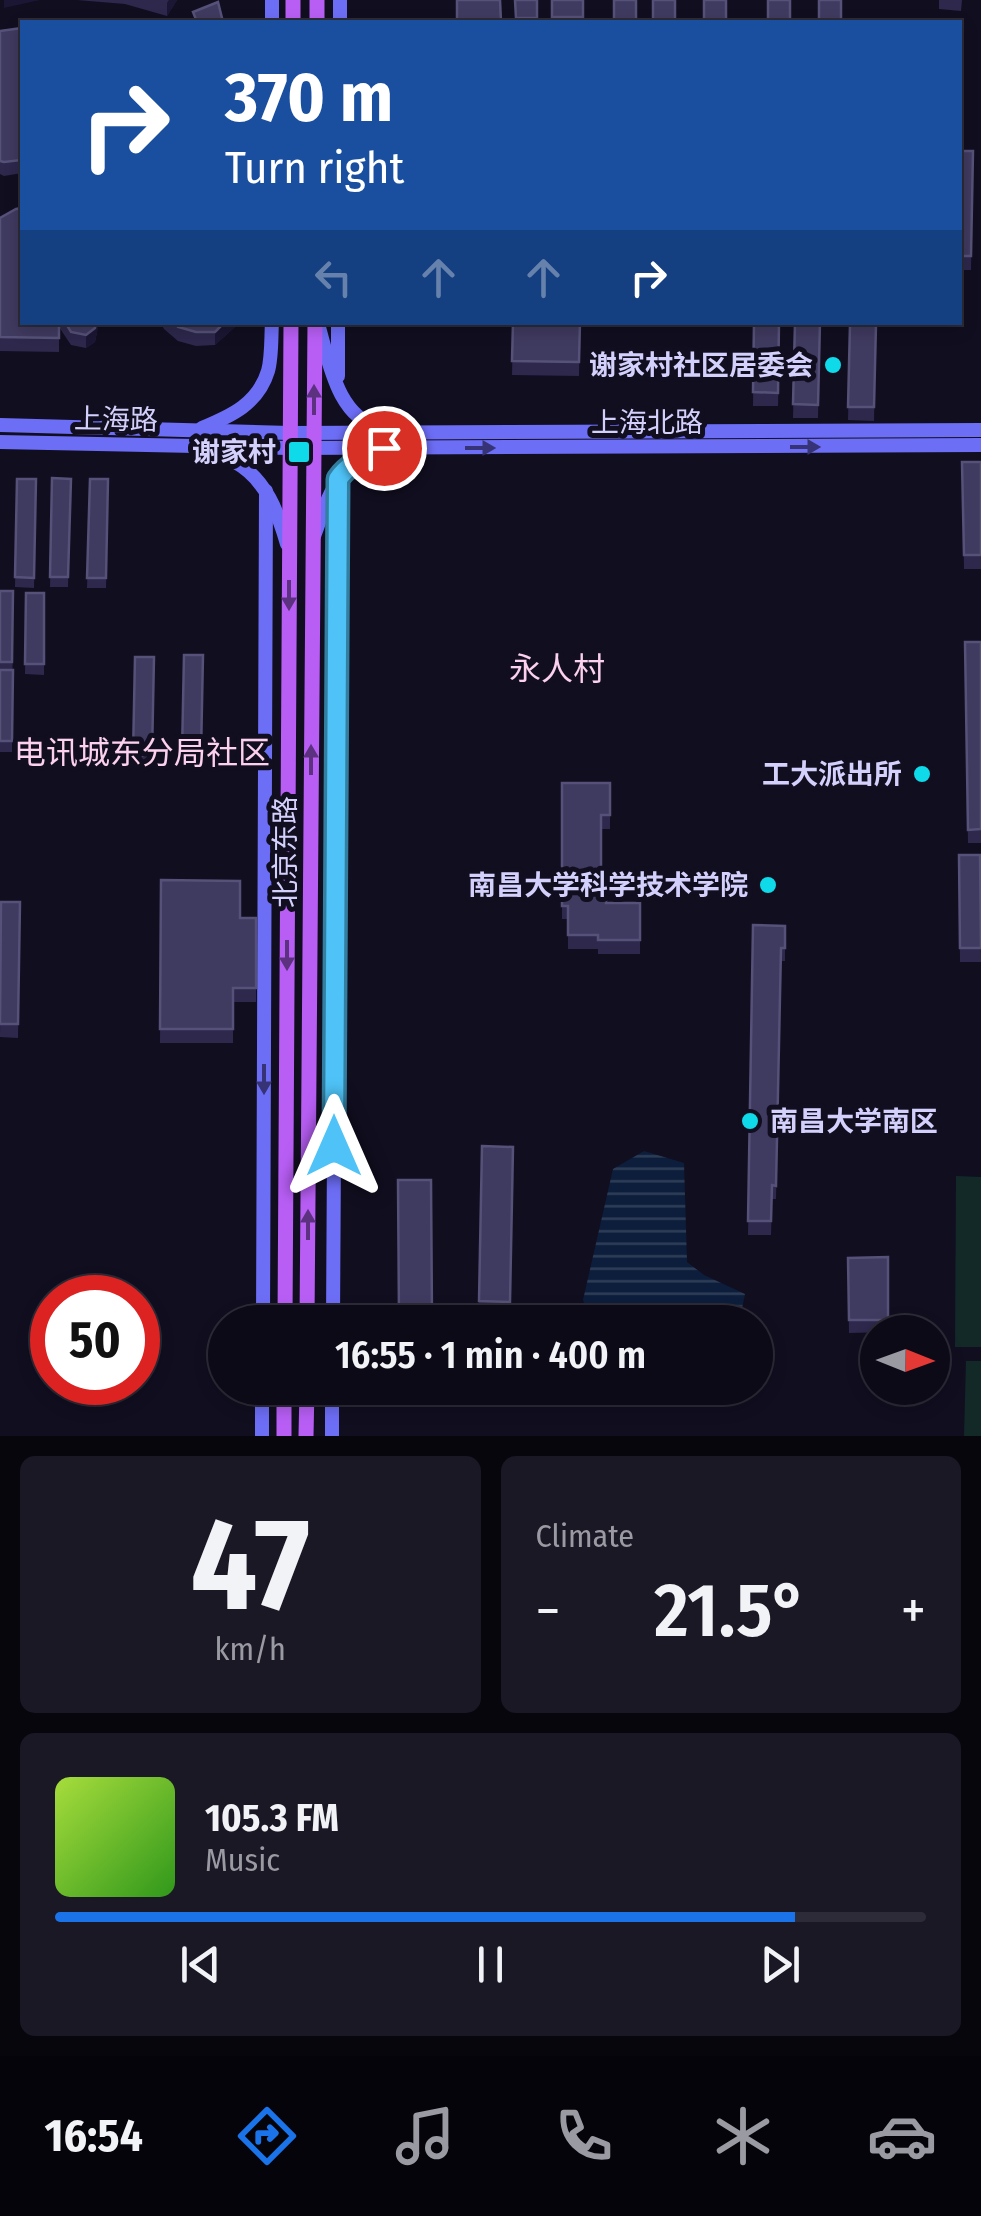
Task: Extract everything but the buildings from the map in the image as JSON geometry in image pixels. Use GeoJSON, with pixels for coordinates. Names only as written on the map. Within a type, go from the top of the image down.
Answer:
{"type":"FeatureCollection","features":[{"type":"Feature","properties":{"kind":"main road"},"geometry":{"type":"LineString","coordinates":[[272,325],[268,370],[253,399],[194,439],[258,480],[279,516],[289,553]]}},
{"type":"Feature","properties":{"kind":"main road","name":"北京东路"},"geometry":{"type":"LineString","coordinates":[[285,1305],[292,325]]}},
{"type":"Feature","properties":{"kind":"main road","name":"北京东路"},"geometry":{"type":"LineString","coordinates":[[307,1305],[316,325]]}},
{"type":"Feature","properties":{"kind":"main road"},"geometry":{"type":"LineString","coordinates":[[317,325],[338,387],[356,417],[370,426],[401,433]]}},
{"type":"Feature","properties":{"kind":"main road"},"geometry":{"type":"LineString","coordinates":[[338,325],[338,387]]}},
{"type":"Feature","properties":{"kind":"main road","name":"上海路"},"geometry":{"type":"LineString","coordinates":[[0,424],[194,439]]}},
{"type":"Feature","properties":{"kind":"main road","name":"上海北路"},"geometry":{"type":"LineString","coordinates":[[313,440],[401,433],[981,430]]}},
{"type":"Feature","properties":{"kind":"main road","name":"上海路"},"geometry":{"type":"LineString","coordinates":[[0,442],[313,440]]}},
{"type":"Feature","properties":{"kind":"main road","name":"上海北路"},"geometry":{"type":"LineString","coordinates":[[313,440],[384,448],[981,445]]}},
{"type":"Feature","properties":{"kind":"main road"},"geometry":{"type":"LineString","coordinates":[[312,541],[340,474],[361,458],[384,448]]}},
{"type":"Feature","properties":{"kind":"main road","name":"北京东路"},"geometry":{"type":"LineString","coordinates":[[332,1305],[338,479]]}},
{"type":"Feature","properties":{"kind":"main road","name":"北京东路"},"geometry":{"type":"LineString","coordinates":[[263,1305],[266,491]]}},
{"type":"Feature","properties":{"kind":"main road"},"geometry":{"type":"LineString","coordinates":[[262,1405],[262,1436]]}},
{"type":"Feature","properties":{"kind":"main road"},"geometry":{"type":"LineString","coordinates":[[284,1405],[284,1436]]}},
{"type":"Feature","properties":{"kind":"main road"},"geometry":{"type":"LineString","coordinates":[[306,1405],[306,1436]]}},
{"type":"Feature","properties":{"kind":"main road"},"geometry":{"type":"LineString","coordinates":[[332,1405],[332,1436]]}},
{"type":"Feature","properties":{"kind":"green space"},"geometry":{"type":"Polygon","coordinates":[[[956,1176],[981,1177],[981,1347],[955,1347],[956,1176]]]}},
{"type":"Feature","properties":{"kind":"green space"},"geometry":{"type":"Polygon","coordinates":[[[966,1361],[981,1361],[981,1436],[964,1436],[966,1361]]]}},
{"type":"Feature","properties":{"kind":"water"},"geometry":{"type":"Polygon","coordinates":[[[644,1151],[684,1163],[687,1262],[704,1275],[745,1294],[743,1305],[585,1305],[613,1169],[644,1151]]]}},
{"type":"Feature","properties":{"kind":"place","name":"谢家村社区居委会"},"geometry":{"type":"Point","coordinates":[833,365]}},
{"type":"Feature","properties":{"kind":"place","name":"谢家村"},"geometry":{"type":"Point","coordinates":[299,452]}},
{"type":"Feature","properties":{"kind":"place","name":"工大派出所"},"geometry":{"type":"Point","coordinates":[922,774]}},
{"type":"Feature","properties":{"kind":"place","name":"南昌大学科学技术学院"},"geometry":{"type":"Point","coordinates":[768,885]}},
{"type":"Feature","properties":{"kind":"place","name":"南昌大学南区"},"geometry":{"type":"Point","coordinates":[750,1121]}},
{"type":"Feature","properties":{"kind":"district","name":"永人村"},"geometry":{"type":"Point","coordinates":[557,669]}},
{"type":"Feature","properties":{"kind":"district","name":"电讯城东分局社区"},"geometry":{"type":"Point","coordinates":[142,753]}},
{"type":"Feature","properties":{"kind":"route"},"geometry":{"type":"LineString","coordinates":[[334,1146],[338,479],[361,458],[384,448]]}}]}
